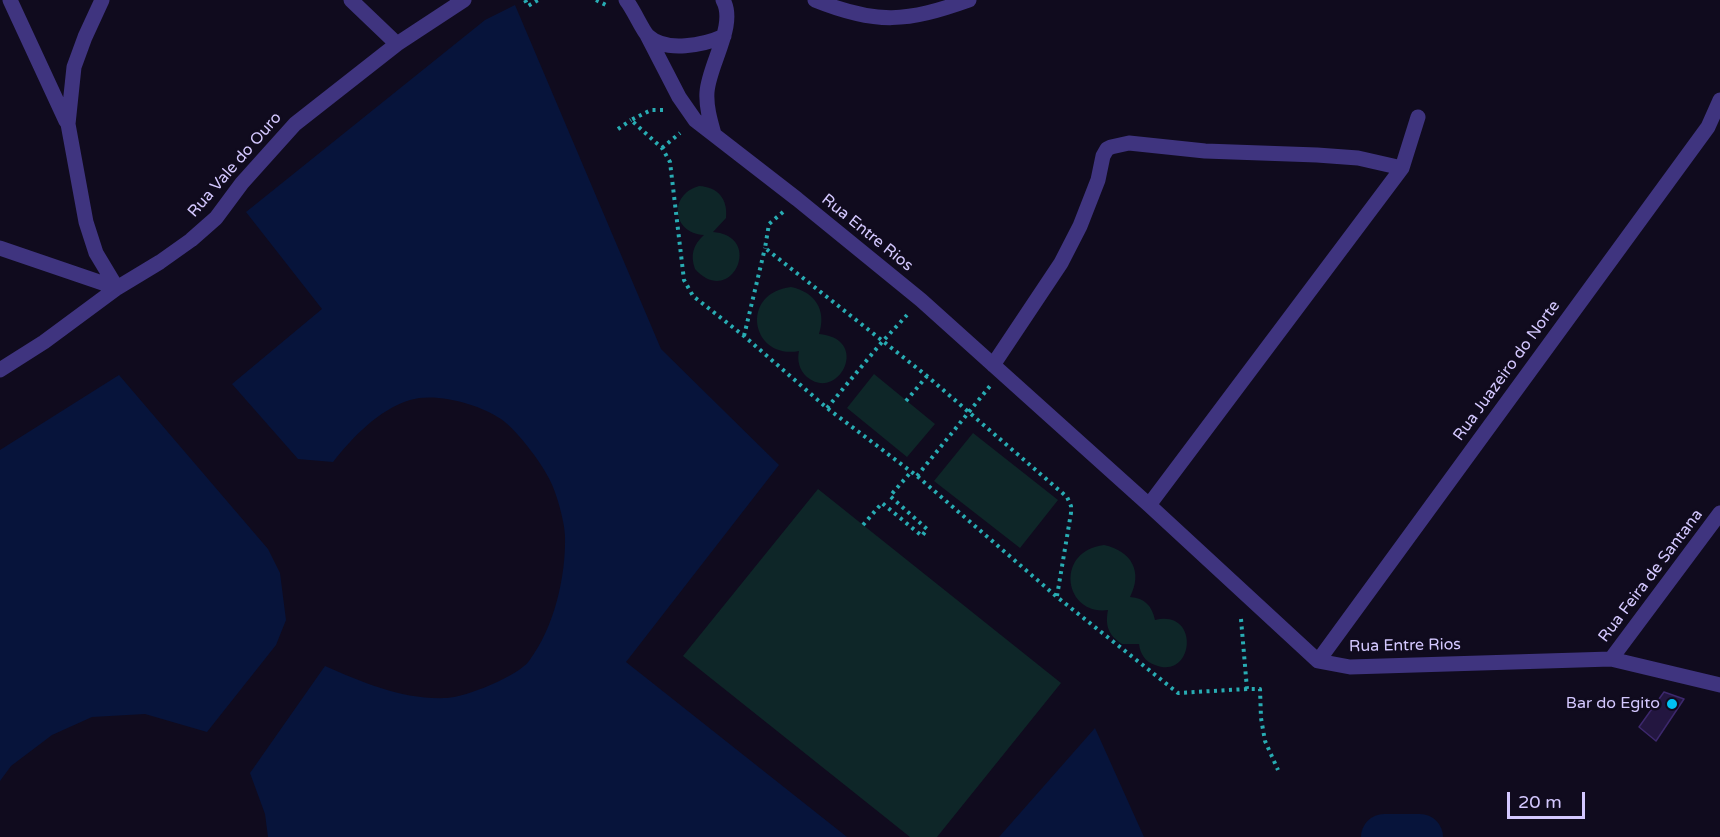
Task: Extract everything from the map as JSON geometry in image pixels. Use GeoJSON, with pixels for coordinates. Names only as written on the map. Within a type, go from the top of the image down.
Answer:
{"type":"FeatureCollection","features":[{"type":"Feature","properties":{"kind":"street"},"geometry":{"type":"LineString","coordinates":[[10,0],[68,124],[86,222],[96,253],[117,288]]}},
{"type":"Feature","properties":{"kind":"street"},"geometry":{"type":"LineString","coordinates":[[68,124],[74,67],[102,0]]}},
{"type":"Feature","properties":{"kind":"street"},"geometry":{"type":"LineString","coordinates":[[351,0],[397,44]]}},
{"type":"Feature","properties":{"kind":"street","name":"Rua Vale do Ouro"},"geometry":{"type":"LineString","coordinates":[[0,370],[44,342],[117,288],[191,240],[216,218],[242,183],[295,124],[397,44],[464,0]]}},
{"type":"Feature","properties":{"kind":"street","name":"Rua Entre Rios"},"geometry":{"type":"LineString","coordinates":[[626,0],[634,10],[679,97],[695,120],[921,300],[1318,661],[1350,667],[1611,659],[1720,685]]}},
{"type":"Feature","properties":{"kind":"street"},"geometry":{"type":"LineString","coordinates":[[714,134],[708,115],[706,94],[710,71],[727,22],[727,7],[723,0]]}},
{"type":"Feature","properties":{"kind":"street"},"geometry":{"type":"LineString","coordinates":[[815,0],[869,18],[892,18],[922,15],[969,0]]}},
{"type":"Feature","properties":{"kind":"street"},"geometry":{"type":"LineString","coordinates":[[647,35],[658,42],[685,46],[712,41],[724,36]]}},
{"type":"Feature","properties":{"kind":"street","name":"Rua Juazeiro do Norte"},"geometry":{"type":"LineString","coordinates":[[1318,661],[1708,127],[1720,100]]}},
{"type":"Feature","properties":{"kind":"street"},"geometry":{"type":"LineString","coordinates":[[1149,505],[1402,168],[1418,117]]}},
{"type":"Feature","properties":{"kind":"street"},"geometry":{"type":"LineString","coordinates":[[998,369],[1061,263],[1080,226],[1107,149],[1129,143],[1205,151],[1358,158],[1402,168]]}},
{"type":"Feature","properties":{"kind":"street"},"geometry":{"type":"LineString","coordinates":[[0,248],[117,288]]}},
{"type":"Feature","properties":{"kind":"street","name":"Rua Feira de Santana"},"geometry":{"type":"LineString","coordinates":[[1611,659],[1720,513]]}},
{"type":"Feature","properties":{"kind":"path"},"geometry":{"type":"LineString","coordinates":[[525,0],[528,6],[538,0]]}},
{"type":"Feature","properties":{"kind":"path"},"geometry":{"type":"LineString","coordinates":[[618,129],[651,110],[670,110]]}},
{"type":"Feature","properties":{"kind":"path"},"geometry":{"type":"LineString","coordinates":[[631,120],[662,148],[670,162],[684,280],[693,296],[744,336],[827,408],[917,476],[1057,597],[1178,693],[1260,689],[1265,741],[1278,770]]}},
{"type":"Feature","properties":{"kind":"path"},"geometry":{"type":"LineString","coordinates":[[662,148],[685,128]]}},
{"type":"Feature","properties":{"kind":"path"},"geometry":{"type":"LineString","coordinates":[[744,336],[769,224]]}},
{"type":"Feature","properties":{"kind":"path"},"geometry":{"type":"LineString","coordinates":[[765,248],[927,376],[1067,497],[1071,513],[1057,597]]}},
{"type":"Feature","properties":{"kind":"path"},"geometry":{"type":"LineString","coordinates":[[827,408],[882,342],[921,300]]}},
{"type":"Feature","properties":{"kind":"path"},"geometry":{"type":"LineString","coordinates":[[917,476],[969,411],[998,369]]}},
{"type":"Feature","properties":{"kind":"path"},"geometry":{"type":"LineString","coordinates":[[906,401],[927,376]]}},
{"type":"Feature","properties":{"kind":"path"},"geometry":{"type":"LineString","coordinates":[[863,525],[882,503],[922,536],[927,529],[890,496],[911,472]]}},
{"type":"Feature","properties":{"kind":"path"},"geometry":{"type":"LineString","coordinates":[[1238,610],[1247,689]]}},
{"type":"Feature","properties":{"kind":"green space"},"geometry":{"type":"Polygon","coordinates":[[[699,186],[712,189],[723,200],[726,218],[713,232],[729,236],[737,245],[740,256],[737,267],[730,276],[720,281],[708,279],[695,269],[694,251],[704,235],[693,233],[685,228],[678,213],[682,197],[699,186]]]}},
{"type":"Feature","properties":{"kind":"green space"},"geometry":{"type":"Polygon","coordinates":[[[791,287],[807,293],[817,303],[821,317],[819,334],[835,338],[844,346],[847,357],[844,367],[838,376],[829,382],[819,383],[804,374],[799,365],[799,351],[783,351],[770,346],[762,336],[758,325],[758,312],[764,301],[774,292],[791,287]]]}},
{"type":"Feature","properties":{"kind":"green space"},"geometry":{"type":"Polygon","coordinates":[[[874,374],[935,424],[907,457],[847,408],[874,374]]]}},
{"type":"Feature","properties":{"kind":"green space"},"geometry":{"type":"Polygon","coordinates":[[[973,433],[1058,500],[1020,548],[934,481],[973,433]]]}},
{"type":"Feature","properties":{"kind":"green space"},"geometry":{"type":"Polygon","coordinates":[[[818,489],[1061,683],[937,837],[910,837],[683,656],[818,489]]]}},
{"type":"Feature","properties":{"kind":"green space"},"geometry":{"type":"Polygon","coordinates":[[[1104,545],[1122,552],[1132,564],[1135,579],[1130,597],[1140,599],[1147,604],[1155,620],[1170,619],[1180,625],[1187,644],[1184,655],[1178,663],[1168,667],[1148,662],[1139,644],[1122,644],[1113,637],[1107,625],[1108,610],[1093,609],[1082,603],[1074,594],[1071,582],[1072,570],[1077,559],[1088,550],[1104,545]]]}},
{"type":"Feature","properties":{"kind":"water"},"geometry":{"type":"Polygon","coordinates":[[[515,5],[661,349],[779,465],[626,662],[847,837],[268,837],[265,814],[250,773],[325,666],[369,684],[399,693],[431,698],[456,697],[491,685],[523,667],[538,648],[557,602],[565,552],[565,536],[557,498],[538,460],[501,419],[469,404],[432,397],[420,398],[398,405],[377,417],[349,443],[333,462],[298,459],[232,384],[322,309],[246,212],[485,20],[515,5]]]}},
{"type":"Feature","properties":{"kind":"water"},"geometry":{"type":"Polygon","coordinates":[[[119,375],[268,549],[280,573],[286,620],[276,645],[207,732],[145,714],[92,717],[52,735],[11,766],[0,781],[0,450],[119,375]]]}},
{"type":"Feature","properties":{"kind":"water"},"geometry":{"type":"Polygon","coordinates":[[[1095,728],[1144,837],[999,837],[1095,728]]]}},
{"type":"Feature","properties":{"kind":"building"},"geometry":{"type":"Polygon","coordinates":[[[1664,692],[1684,699],[1656,741],[1639,727],[1664,692]]]}},
{"type":"Feature","properties":{"kind":"waterway"},"geometry":{"type":"LineString","coordinates":[[1384,837],[1420,837]]}},
{"type":"Feature","properties":{"kind":"place","name":"Bar do Egito"},"geometry":{"type":"Point","coordinates":[1672,704]}}]}
